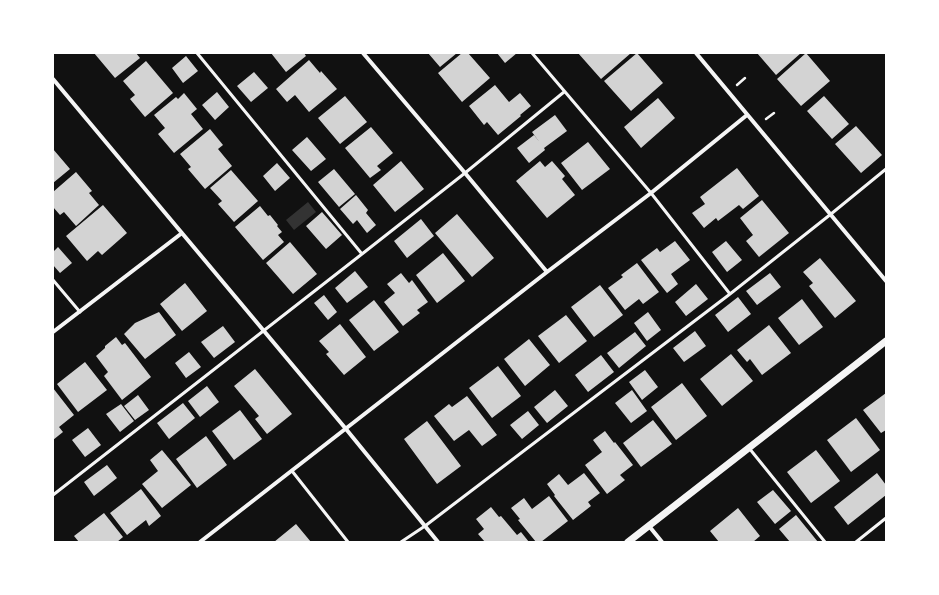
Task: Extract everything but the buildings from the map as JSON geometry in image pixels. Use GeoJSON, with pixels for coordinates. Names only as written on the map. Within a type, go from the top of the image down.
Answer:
{"type":"FeatureCollection","features":[{"type":"Feature","properties":{"kind":"street"},"geometry":{"type":"LineString","coordinates":[[363,53],[547,272]]}},
{"type":"Feature","properties":{"kind":"street"},"geometry":{"type":"LineString","coordinates":[[696,53],[886,280]]}},
{"type":"Feature","properties":{"kind":"street"},"geometry":{"type":"LineString","coordinates":[[53,79],[346,429],[438,542]]}},
{"type":"Feature","properties":{"kind":"street"},"geometry":{"type":"LineString","coordinates":[[200,542],[651,193],[748,115]]}},
{"type":"Feature","properties":{"kind":"street"},"geometry":{"type":"LineString","coordinates":[[53,332],[182,232]]}},
{"type":"Feature","properties":{"kind":"street"},"geometry":{"type":"LineString","coordinates":[[628,542],[886,341]]}},
{"type":"Feature","properties":{"kind":"street"},"geometry":{"type":"LineString","coordinates":[[648,526],[662,542]]}},
{"type":"Feature","properties":{"kind":"lane"},"geometry":{"type":"LineString","coordinates":[[197,53],[362,254]]}},
{"type":"Feature","properties":{"kind":"lane"},"geometry":{"type":"LineString","coordinates":[[532,53],[651,193],[730,294]]}},
{"type":"Feature","properties":{"kind":"lane"},"geometry":{"type":"LineString","coordinates":[[53,495],[465,174],[564,92]]}},
{"type":"Feature","properties":{"kind":"lane"},"geometry":{"type":"LineString","coordinates":[[401,542],[425,526],[730,294],[886,169]]}},
{"type":"Feature","properties":{"kind":"lane"},"geometry":{"type":"LineString","coordinates":[[53,280],[80,312]]}},
{"type":"Feature","properties":{"kind":"lane"},"geometry":{"type":"LineString","coordinates":[[749,448],[825,542]]}},
{"type":"Feature","properties":{"kind":"lane"},"geometry":{"type":"LineString","coordinates":[[292,471],[348,542]]}},
{"type":"Feature","properties":{"kind":"lane"},"geometry":{"type":"LineString","coordinates":[[856,542],[886,518]]}},
{"type":"Feature","properties":{"kind":"path"},"geometry":{"type":"LineString","coordinates":[[738,85],[745,78]]}},
{"type":"Feature","properties":{"kind":"path"},"geometry":{"type":"LineString","coordinates":[[766,119],[774,113]]}},
{"type":"Feature","properties":{"kind":"shaded area"},"geometry":{"type":"Polygon","coordinates":[[[308,202],[316,212],[294,230],[286,220],[308,202]]]}}]}
